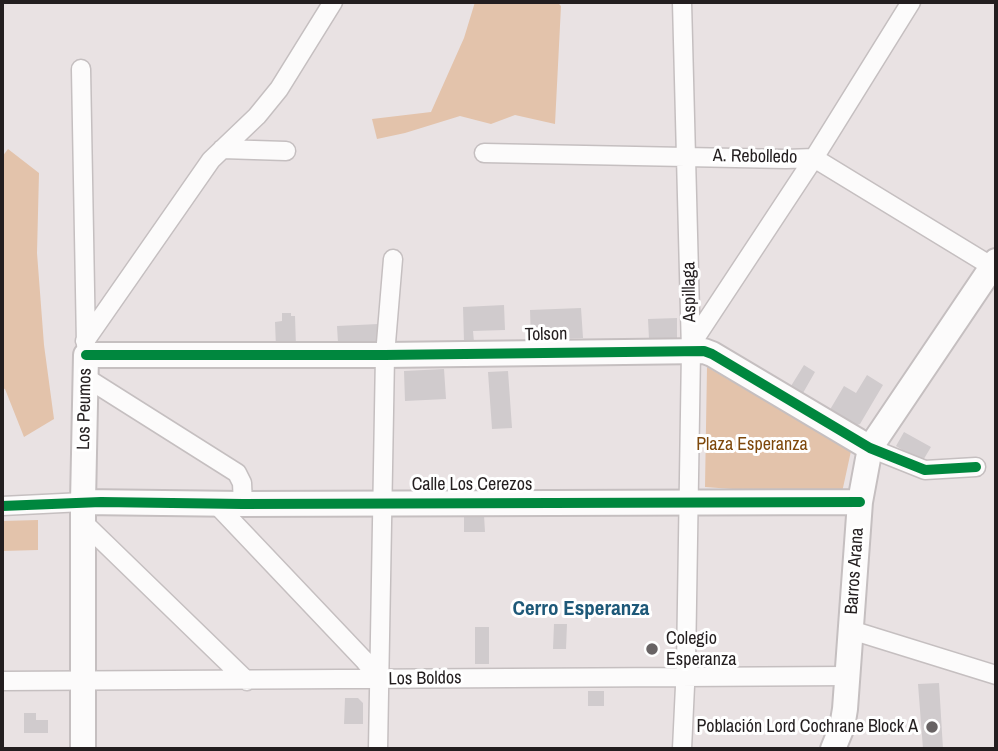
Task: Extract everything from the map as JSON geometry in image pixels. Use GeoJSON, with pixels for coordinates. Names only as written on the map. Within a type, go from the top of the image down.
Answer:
{"type":"FeatureCollection","features":[{"type":"Feature","properties":{"kind":"street"},"geometry":{"type":"LineString","coordinates":[[243,504],[242,483],[237,473],[86,358],[211,160],[257,116],[279,89],[333,2]]}},
{"type":"Feature","properties":{"kind":"street","name":"Aspillaga"},"geometry":{"type":"LineString","coordinates":[[682,2],[691,347],[690,502],[682,749]]}},
{"type":"Feature","properties":{"kind":"street"},"geometry":{"type":"LineString","coordinates":[[691,347],[911,2]]}},
{"type":"Feature","properties":{"kind":"street","name":"Los Peumos"},"geometry":{"type":"LineString","coordinates":[[81,69],[86,358],[83,749]]}},
{"type":"Feature","properties":{"kind":"street"},"geometry":{"type":"LineString","coordinates":[[222,149],[286,151]]}},
{"type":"Feature","properties":{"kind":"street","name":"A. Rebolledo"},"geometry":{"type":"LineString","coordinates":[[484,153],[814,158],[995,266]]}},
{"type":"Feature","properties":{"kind":"street"},"geometry":{"type":"LineString","coordinates":[[378,749],[385,355],[393,259]]}},
{"type":"Feature","properties":{"kind":"street","name":"Barros Arana"},"geometry":{"type":"LineString","coordinates":[[832,749],[842,727],[860,502],[870,448],[995,266]]}},
{"type":"Feature","properties":{"kind":"street","name":"Tolson"},"geometry":{"type":"LineString","coordinates":[[86,358],[385,355],[691,347],[712,354],[870,448],[925,470],[976,467]]}},
{"type":"Feature","properties":{"kind":"street","name":"Calle Los Cerezos"},"geometry":{"type":"LineString","coordinates":[[83,512],[215,503],[860,502]]}},
{"type":"Feature","properties":{"kind":"street"},"geometry":{"type":"LineString","coordinates":[[215,503],[379,679]]}},
{"type":"Feature","properties":{"kind":"street"},"geometry":{"type":"LineString","coordinates":[[2,506],[83,512],[247,681]]}},
{"type":"Feature","properties":{"kind":"street"},"geometry":{"type":"LineString","coordinates":[[851,630],[996,675]]}},
{"type":"Feature","properties":{"kind":"street","name":"Los Boldos"},"geometry":{"type":"LineString","coordinates":[[2,681],[848,676]]}},
{"type":"Feature","properties":{"kind":"green space"},"geometry":{"type":"Polygon","coordinates":[[[475,2],[557,2],[561,6],[555,124],[515,115],[491,124],[460,116],[377,139],[372,119],[431,112],[464,38],[475,2]]]}},
{"type":"Feature","properties":{"kind":"green space"},"geometry":{"type":"Polygon","coordinates":[[[8,149],[39,173],[37,253],[44,345],[54,419],[24,437],[5,389],[2,388],[2,157],[8,149]]]}},
{"type":"Feature","properties":{"kind":"green space","name":"Plaza Esperanza"},"geometry":{"type":"Polygon","coordinates":[[[707,367],[851,451],[841,497],[705,487],[707,367]]]}},
{"type":"Feature","properties":{"kind":"green space"},"geometry":{"type":"Polygon","coordinates":[[[38,520],[38,550],[2,551],[2,521],[38,520]]]}},
{"type":"Feature","properties":{"kind":"building"},"geometry":{"type":"Polygon","coordinates":[[[504,305],[505,330],[473,331],[474,342],[464,342],[463,307],[504,305]]]}},
{"type":"Feature","properties":{"kind":"building"},"geometry":{"type":"Polygon","coordinates":[[[581,308],[583,338],[561,339],[561,333],[551,334],[551,339],[531,340],[530,310],[581,308]]]}},
{"type":"Feature","properties":{"kind":"building"},"geometry":{"type":"Polygon","coordinates":[[[282,313],[295,316],[296,347],[276,348],[275,322],[282,321],[282,313]]]}},
{"type":"Feature","properties":{"kind":"building"},"geometry":{"type":"Polygon","coordinates":[[[677,318],[677,338],[649,339],[648,319],[677,318]]]}},
{"type":"Feature","properties":{"kind":"building"},"geometry":{"type":"Polygon","coordinates":[[[378,324],[379,345],[338,343],[337,326],[378,324]]]}},
{"type":"Feature","properties":{"kind":"building"},"geometry":{"type":"Polygon","coordinates":[[[804,365],[815,372],[803,393],[791,386],[804,365]]]}},
{"type":"Feature","properties":{"kind":"building"},"geometry":{"type":"Polygon","coordinates":[[[444,369],[446,399],[405,401],[404,371],[444,369]]]}},
{"type":"Feature","properties":{"kind":"building"},"geometry":{"type":"Polygon","coordinates":[[[508,371],[512,428],[492,429],[488,372],[508,371]]]}},
{"type":"Feature","properties":{"kind":"building"},"geometry":{"type":"Polygon","coordinates":[[[867,375],[883,385],[860,424],[851,427],[828,413],[844,386],[856,393],[867,375]]]}},
{"type":"Feature","properties":{"kind":"building"},"geometry":{"type":"Polygon","coordinates":[[[904,432],[931,447],[922,462],[896,446],[904,432]]]}},
{"type":"Feature","properties":{"kind":"building"},"geometry":{"type":"Polygon","coordinates":[[[464,515],[484,515],[485,532],[464,532],[464,515]]]}},
{"type":"Feature","properties":{"kind":"building"},"geometry":{"type":"Polygon","coordinates":[[[554,624],[567,624],[566,649],[553,649],[554,624]]]}},
{"type":"Feature","properties":{"kind":"building"},"geometry":{"type":"Polygon","coordinates":[[[475,627],[489,627],[489,664],[475,664],[475,627]]]}},
{"type":"Feature","properties":{"kind":"building","name":"Población Lord Cochrane Block A"},"geometry":{"type":"Polygon","coordinates":[[[939,683],[943,749],[923,749],[918,684],[939,683]]]}},
{"type":"Feature","properties":{"kind":"building"},"geometry":{"type":"Polygon","coordinates":[[[588,691],[604,691],[604,706],[588,706],[588,691]]]}},
{"type":"Feature","properties":{"kind":"building"},"geometry":{"type":"Polygon","coordinates":[[[345,698],[358,698],[363,703],[363,724],[344,724],[345,698]]]}},
{"type":"Feature","properties":{"kind":"building"},"geometry":{"type":"Polygon","coordinates":[[[24,713],[36,713],[36,720],[48,720],[48,733],[24,733],[24,713]]]}},
{"type":"Feature","properties":{"kind":"cycle path"},"geometry":{"type":"LineString","coordinates":[[86,355],[704,351],[870,448],[925,470],[976,467]]}},
{"type":"Feature","properties":{"kind":"cycle path"},"geometry":{"type":"LineString","coordinates":[[2,506],[101,502],[860,502]]}},
{"type":"Feature","properties":{"kind":"place","name":"Colegio Esperanza"},"geometry":{"type":"Point","coordinates":[652,649]}},
{"type":"Feature","properties":{"kind":"place","name":"Población Lord Cochrane Block A"},"geometry":{"type":"Point","coordinates":[932,727]}},
{"type":"Feature","properties":{"kind":"district","name":"Cerro Esperanza"},"geometry":{"type":"Point","coordinates":[581,609]}}]}
